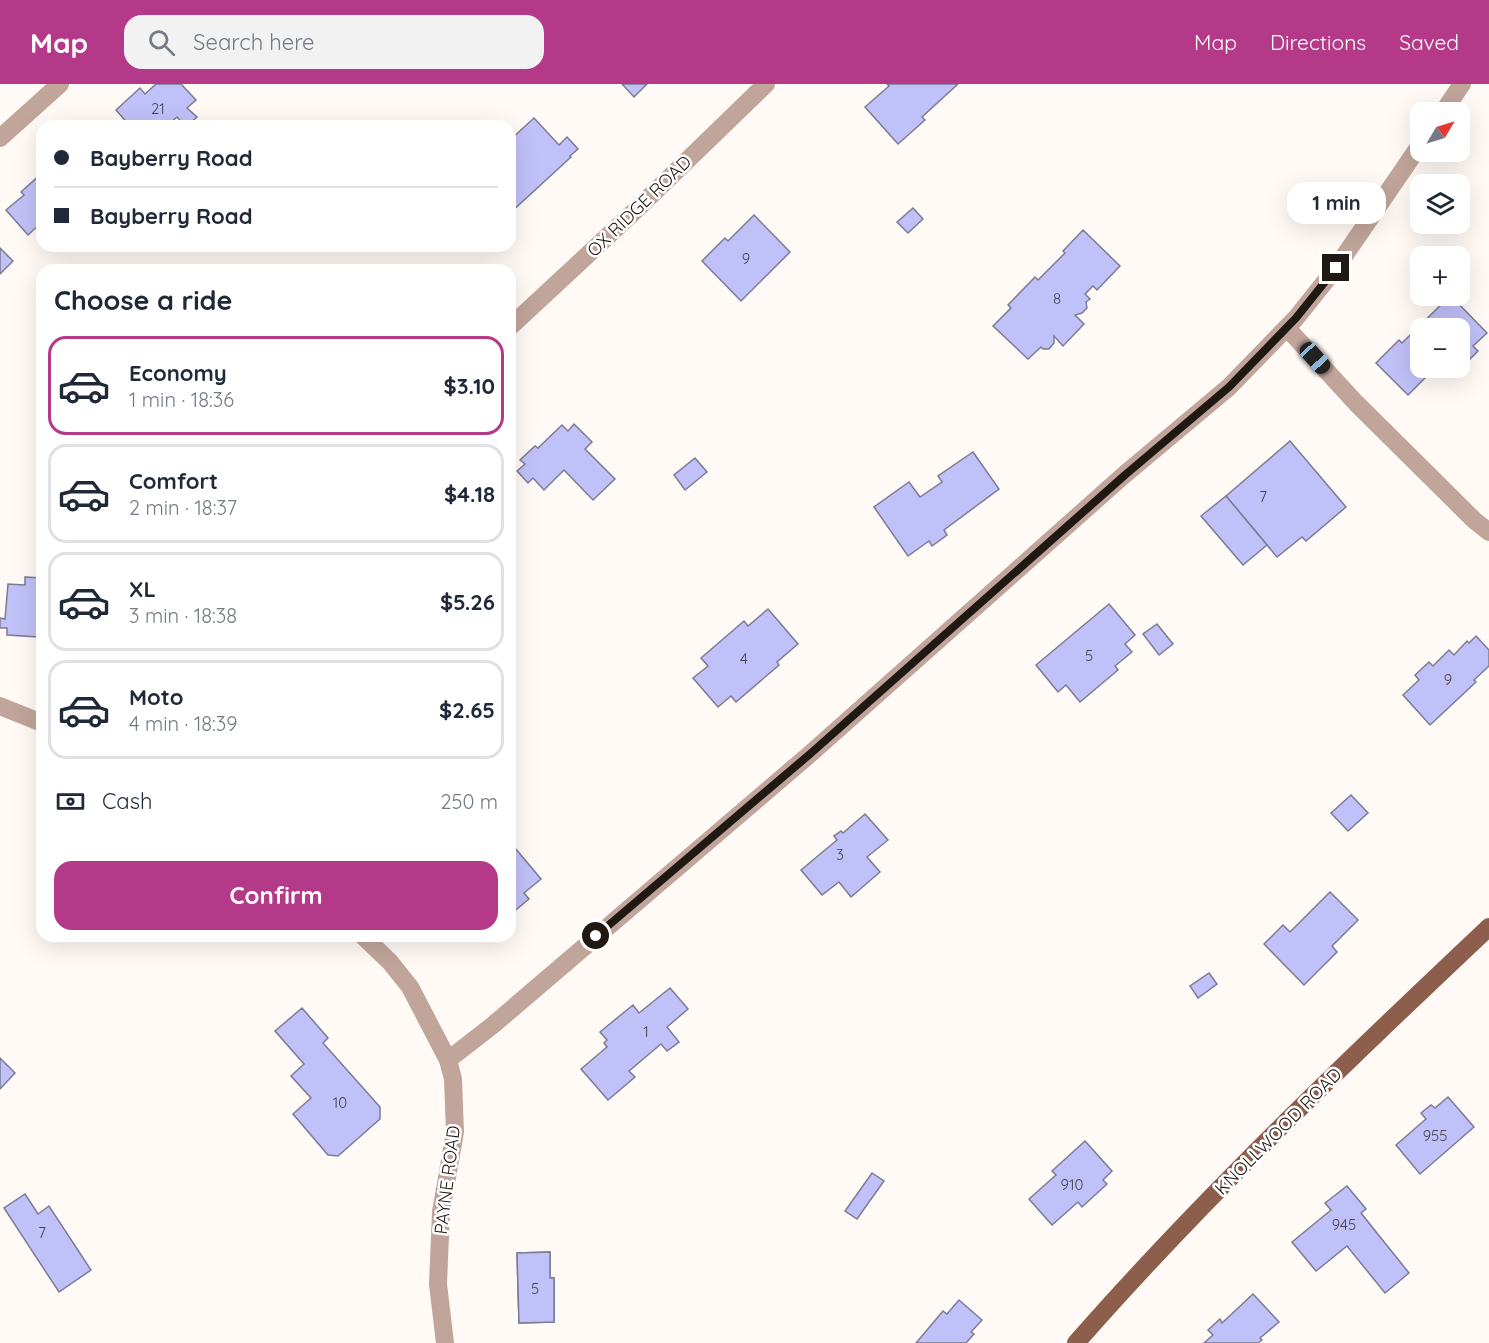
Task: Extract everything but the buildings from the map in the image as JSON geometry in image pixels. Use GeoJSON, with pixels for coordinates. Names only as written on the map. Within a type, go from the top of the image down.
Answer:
{"type":"FeatureCollection","features":[{"type":"Feature","properties":{"kind":"main road","name":"KNOLLWOOD ROAD"},"geometry":{"type":"LineString","coordinates":[[1076,1343],[1211,1197],[1283,1124],[1489,927]]}},
{"type":"Feature","properties":{"kind":"street"},"geometry":{"type":"LineString","coordinates":[[0,138],[60,84]]}},
{"type":"Feature","properties":{"kind":"street","name":"OX RIDGE ROAD"},"geometry":{"type":"LineString","coordinates":[[516,321],[766,84]]}},
{"type":"Feature","properties":{"kind":"street"},"geometry":{"type":"LineString","coordinates":[[1450,102],[1462,84]]}},
{"type":"Feature","properties":{"kind":"street"},"geometry":{"type":"LineString","coordinates":[[448,1060],[502,1017],[810,754],[1125,475],[1229,387],[1296,318],[1336,268],[1410,160]]}},
{"type":"Feature","properties":{"kind":"street"},"geometry":{"type":"LineString","coordinates":[[1287,328],[1356,403],[1474,520],[1489,532]]}},
{"type":"Feature","properties":{"kind":"street"},"geometry":{"type":"LineString","coordinates":[[0,706],[36,721]]}},
{"type":"Feature","properties":{"kind":"street","name":"PAYNE ROAD"},"geometry":{"type":"LineString","coordinates":[[369,942],[390,962],[410,987],[448,1060],[453,1078],[455,1132],[441,1212],[438,1284],[445,1343]]}},
{"type":"Feature","properties":{"kind":"route"},"geometry":{"type":"LineString","coordinates":[[596,936],[810,754],[1125,475],[1229,387],[1296,318],[1336,268]]}}]}
